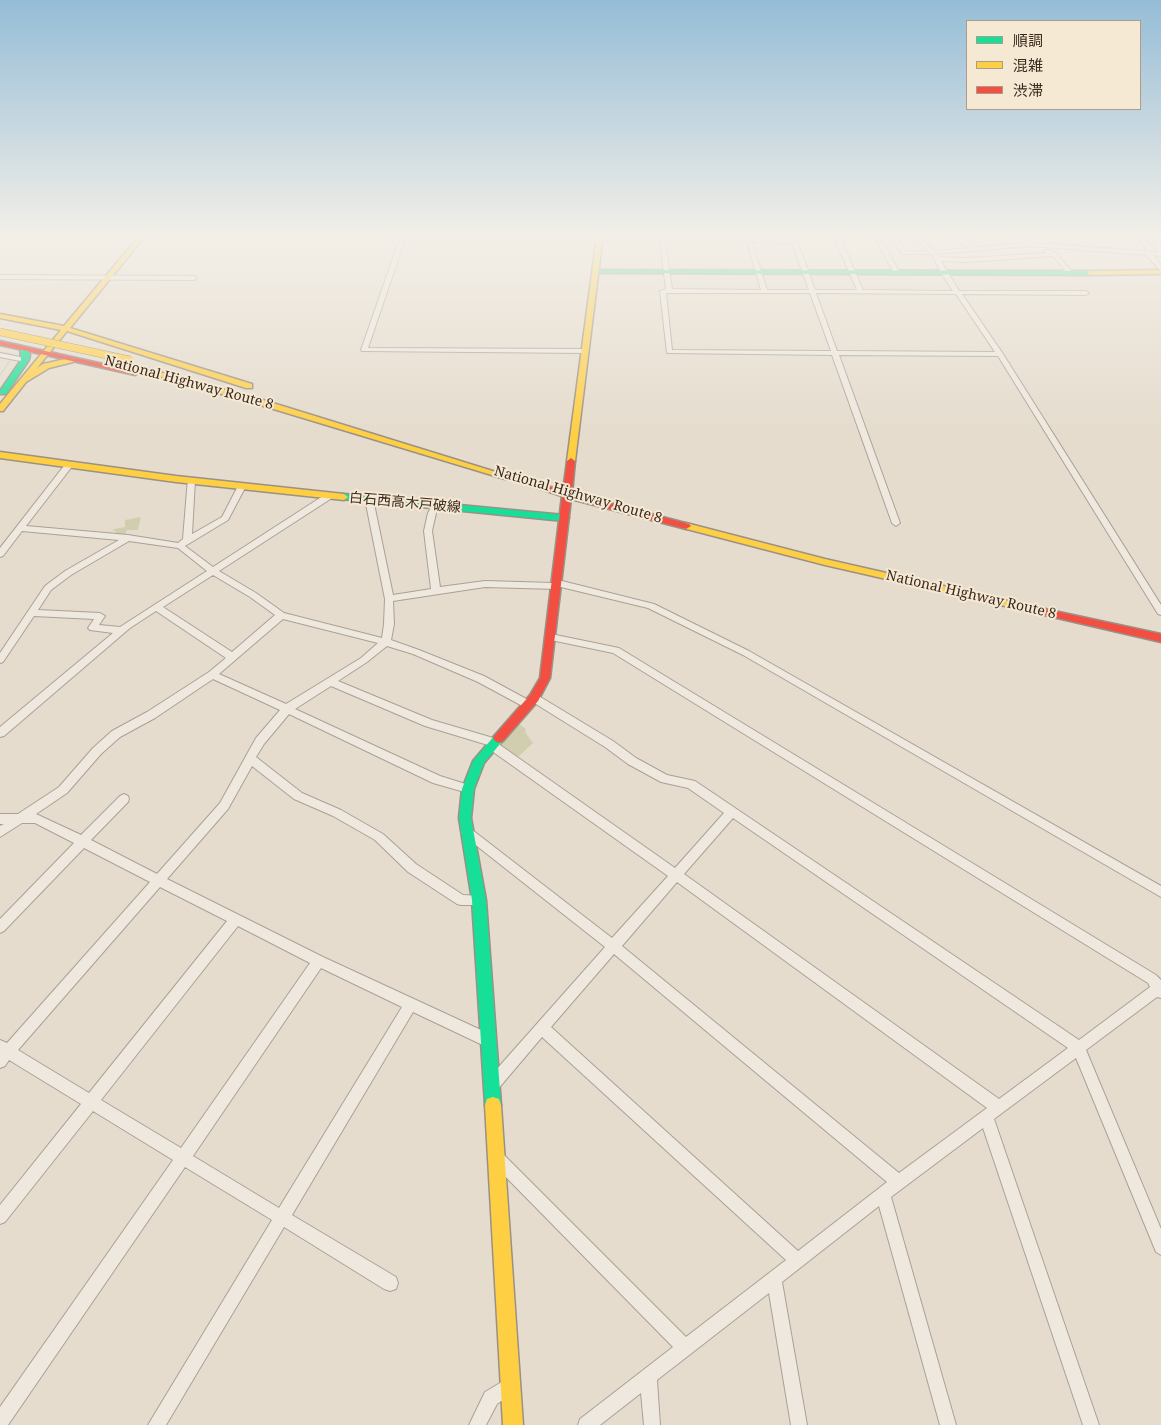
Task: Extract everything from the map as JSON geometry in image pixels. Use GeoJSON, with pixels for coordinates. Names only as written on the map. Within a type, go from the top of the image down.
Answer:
{"type":"FeatureCollection","features":[{"type":"Feature","properties":{"kind":"main road"},"geometry":{"type":"LineString","coordinates":[[2,394],[47,347],[84,302]]}},
{"type":"Feature","properties":{"kind":"main road"},"geometry":{"type":"LineString","coordinates":[[513,1425],[512,1384],[479,900],[465,818],[468,789],[479,761],[531,702],[545,678],[552,637],[566,504],[592,302]]}},
{"type":"Feature","properties":{"kind":"main road"},"geometry":{"type":"LineString","coordinates":[[0,316],[26,322],[43,330],[47,347],[24,380],[0,409]]}},
{"type":"Feature","properties":{"kind":"main road"},"geometry":{"type":"LineString","coordinates":[[26,322],[67,323],[80,332],[263,390]]}},
{"type":"Feature","properties":{"kind":"main road","name":"National Highway Route 8"},"geometry":{"type":"LineString","coordinates":[[0,332],[239,389],[358,425],[566,504],[827,555],[1161,631]]}},
{"type":"Feature","properties":{"kind":"main road","name":"National Highway Route 8"},"geometry":{"type":"LineString","coordinates":[[0,336],[128,362],[329,422],[566,504],[1161,638]]}},
{"type":"Feature","properties":{"kind":"main road"},"geometry":{"type":"LineString","coordinates":[[0,343],[22,348],[47,347],[75,338],[100,338]]}},
{"type":"Feature","properties":{"kind":"main road"},"geometry":{"type":"LineString","coordinates":[[47,347],[75,360],[167,381],[290,416],[329,422]]}},
{"type":"Feature","properties":{"kind":"main road"},"geometry":{"type":"LineString","coordinates":[[2,394],[25,360],[26,355],[22,348]]}},
{"type":"Feature","properties":{"kind":"main road"},"geometry":{"type":"LineString","coordinates":[[24,380],[54,362],[75,360]]}},
{"type":"Feature","properties":{"kind":"main road"},"geometry":{"type":"LineString","coordinates":[[288,398],[358,425]]}},
{"type":"Feature","properties":{"kind":"main road","name":"白石西高木戸破線"},"geometry":{"type":"LineString","coordinates":[[0,455],[242,486],[436,506],[566,504]]}},
{"type":"Feature","properties":{"kind":"street"},"geometry":{"type":"LineString","coordinates":[[381,302],[364,350],[585,351]]}},
{"type":"Feature","properties":{"kind":"street"},"geometry":{"type":"LineString","coordinates":[[664,302],[669,352],[1000,354]]}},
{"type":"Feature","properties":{"kind":"street"},"geometry":{"type":"LineString","coordinates":[[816,302],[896,523]]}},
{"type":"Feature","properties":{"kind":"street"},"geometry":{"type":"LineString","coordinates":[[964,302],[1000,354],[1161,612]]}},
{"type":"Feature","properties":{"kind":"street"},"geometry":{"type":"LineString","coordinates":[[0,355],[25,360]]}},
{"type":"Feature","properties":{"kind":"street"},"geometry":{"type":"LineString","coordinates":[[0,554],[70,464]]}},
{"type":"Feature","properties":{"kind":"street"},"geometry":{"type":"LineString","coordinates":[[183,543],[191,480]]}},
{"type":"Feature","properties":{"kind":"street"},"geometry":{"type":"LineString","coordinates":[[20,528],[183,543],[225,518],[242,486]]}},
{"type":"Feature","properties":{"kind":"street"},"geometry":{"type":"LineString","coordinates":[[0,733],[5,723],[122,630],[329,496]]}},
{"type":"Feature","properties":{"kind":"street"},"geometry":{"type":"LineString","coordinates":[[369,499],[389,599],[390,624],[386,642],[364,660],[288,709],[260,741],[224,806],[160,880],[3,1053],[91,1102],[390,1283]]}},
{"type":"Feature","properties":{"kind":"street"},"geometry":{"type":"LineString","coordinates":[[436,506],[428,532],[436,590]]}},
{"type":"Feature","properties":{"kind":"street"},"geometry":{"type":"LineString","coordinates":[[0,660],[48,588],[68,572],[128,538]]}},
{"type":"Feature","properties":{"kind":"street"},"geometry":{"type":"LineString","coordinates":[[183,543],[213,571],[253,594],[281,615],[386,642],[416,652],[531,702],[609,744],[632,761],[665,779],[691,784],[1078,1047],[1161,1247]]}},
{"type":"Feature","properties":{"kind":"street"},"geometry":{"type":"LineString","coordinates":[[389,599],[436,590],[485,584],[557,584],[651,606],[746,653],[1161,892]]}},
{"type":"Feature","properties":{"kind":"street"},"geometry":{"type":"LineString","coordinates":[[156,607],[232,657]]}},
{"type":"Feature","properties":{"kind":"street"},"geometry":{"type":"LineString","coordinates":[[33,613],[100,616],[93,628],[122,630]]}},
{"type":"Feature","properties":{"kind":"street"},"geometry":{"type":"LineString","coordinates":[[0,832],[63,790],[97,751],[116,734],[151,715],[212,675],[281,615]]}},
{"type":"Feature","properties":{"kind":"street"},"geometry":{"type":"LineString","coordinates":[[552,637],[616,650],[1143,974],[1160,989],[1078,1047],[882,1194],[586,1425]]}},
{"type":"Feature","properties":{"kind":"street"},"geometry":{"type":"LineString","coordinates":[[212,675],[437,780],[468,789]]}},
{"type":"Feature","properties":{"kind":"street"},"geometry":{"type":"LineString","coordinates":[[331,682],[429,723],[494,744],[676,875],[992,1112],[1091,1425]]}},
{"type":"Feature","properties":{"kind":"street"},"geometry":{"type":"LineString","coordinates":[[251,759],[298,796],[336,813],[379,838],[412,868],[461,900],[479,900]]}},
{"type":"Feature","properties":{"kind":"street"},"geometry":{"type":"LineString","coordinates":[[0,927],[124,799]]}},
{"type":"Feature","properties":{"kind":"street"},"geometry":{"type":"LineString","coordinates":[[492,1085],[732,812]]}},
{"type":"Feature","properties":{"kind":"street"},"geometry":{"type":"LineString","coordinates":[[0,819],[36,818],[319,962],[489,1041]]}},
{"type":"Feature","properties":{"kind":"street"},"geometry":{"type":"LineString","coordinates":[[466,832],[613,946],[899,1182]]}},
{"type":"Feature","properties":{"kind":"street"},"geometry":{"type":"LineString","coordinates":[[0,1217],[236,919]]}},
{"type":"Feature","properties":{"kind":"street"},"geometry":{"type":"LineString","coordinates":[[0,1422],[319,962]]}},
{"type":"Feature","properties":{"kind":"street"},"geometry":{"type":"LineString","coordinates":[[156,1425],[411,1004]]}},
{"type":"Feature","properties":{"kind":"street"},"geometry":{"type":"LineString","coordinates":[[542,1028],[797,1260]]}},
{"type":"Feature","properties":{"kind":"street"},"geometry":{"type":"LineString","coordinates":[[497,1158],[685,1348]]}},
{"type":"Feature","properties":{"kind":"street"},"geometry":{"type":"LineString","coordinates":[[882,1194],[948,1425]]}},
{"type":"Feature","properties":{"kind":"street"},"geometry":{"type":"LineString","coordinates":[[774,1278],[799,1425]]}},
{"type":"Feature","properties":{"kind":"street"},"geometry":{"type":"LineString","coordinates":[[648,1376],[652,1425]]}},
{"type":"Feature","properties":{"kind":"street"},"geometry":{"type":"LineString","coordinates":[[477,1425],[491,1398],[512,1384]]}},
{"type":"Feature","properties":{"kind":"shaded area"},"geometry":{"type":"Polygon","coordinates":[[[141,517],[138,530],[127,530],[125,535],[115,534],[116,531],[113,531],[114,529],[125,527],[125,520],[141,517]]]}},
{"type":"Feature","properties":{"kind":"shaded area"},"geometry":{"type":"Polygon","coordinates":[[[519,724],[526,729],[525,732],[533,743],[517,758],[499,746],[519,724]]]}},
{"type":"Feature","properties":{"kind":"waterway"},"geometry":{"type":"LineString","coordinates":[[0,352],[14,355],[0,375]]}},
{"type":"Feature","properties":{"kind":"traffic: fast"},"geometry":{"type":"LineString","coordinates":[[3,392],[25,360],[26,355],[23,348]]}},
{"type":"Feature","properties":{"kind":"traffic: fast"},"geometry":{"type":"LineString","coordinates":[[344,497],[564,518]]}},
{"type":"Feature","properties":{"kind":"traffic: fast"},"geometry":{"type":"LineString","coordinates":[[493,1105],[479,900],[465,818],[468,789],[479,761],[499,738]]}},
{"type":"Feature","properties":{"kind":"traffic: slow"},"geometry":{"type":"LineString","coordinates":[[0,409],[88,302]]}},
{"type":"Feature","properties":{"kind":"traffic: slow"},"geometry":{"type":"LineString","coordinates":[[571,461],[591,302]]}},
{"type":"Feature","properties":{"kind":"traffic: slow"},"geometry":{"type":"LineString","coordinates":[[0,316],[59,327],[100,338],[249,386]]}},
{"type":"Feature","properties":{"kind":"traffic: slow"},"geometry":{"type":"LineString","coordinates":[[0,332],[130,360]]}},
{"type":"Feature","properties":{"kind":"traffic: slow"},"geometry":{"type":"LineString","coordinates":[[24,380],[46,366],[70,360]]}},
{"type":"Feature","properties":{"kind":"traffic: slow"},"geometry":{"type":"LineString","coordinates":[[125,364],[260,402],[508,477]]}},
{"type":"Feature","properties":{"kind":"traffic: slow"},"geometry":{"type":"LineString","coordinates":[[0,455],[176,479],[344,497]]}},
{"type":"Feature","properties":{"kind":"traffic: slow"},"geometry":{"type":"LineString","coordinates":[[686,526],[825,562],[1031,609]]}},
{"type":"Feature","properties":{"kind":"traffic: slow"},"geometry":{"type":"LineString","coordinates":[[493,1105],[513,1425]]}},
{"type":"Feature","properties":{"kind":"traffic: jam"},"geometry":{"type":"LineString","coordinates":[[0,343],[135,373]]}},
{"type":"Feature","properties":{"kind":"traffic: jam"},"geometry":{"type":"LineString","coordinates":[[499,738],[534,698],[545,678],[571,461]]}},
{"type":"Feature","properties":{"kind":"traffic: jam"},"geometry":{"type":"LineString","coordinates":[[508,477],[567,495],[686,526]]}},
{"type":"Feature","properties":{"kind":"traffic: jam"},"geometry":{"type":"LineString","coordinates":[[1031,609],[1161,638]]}}]}
